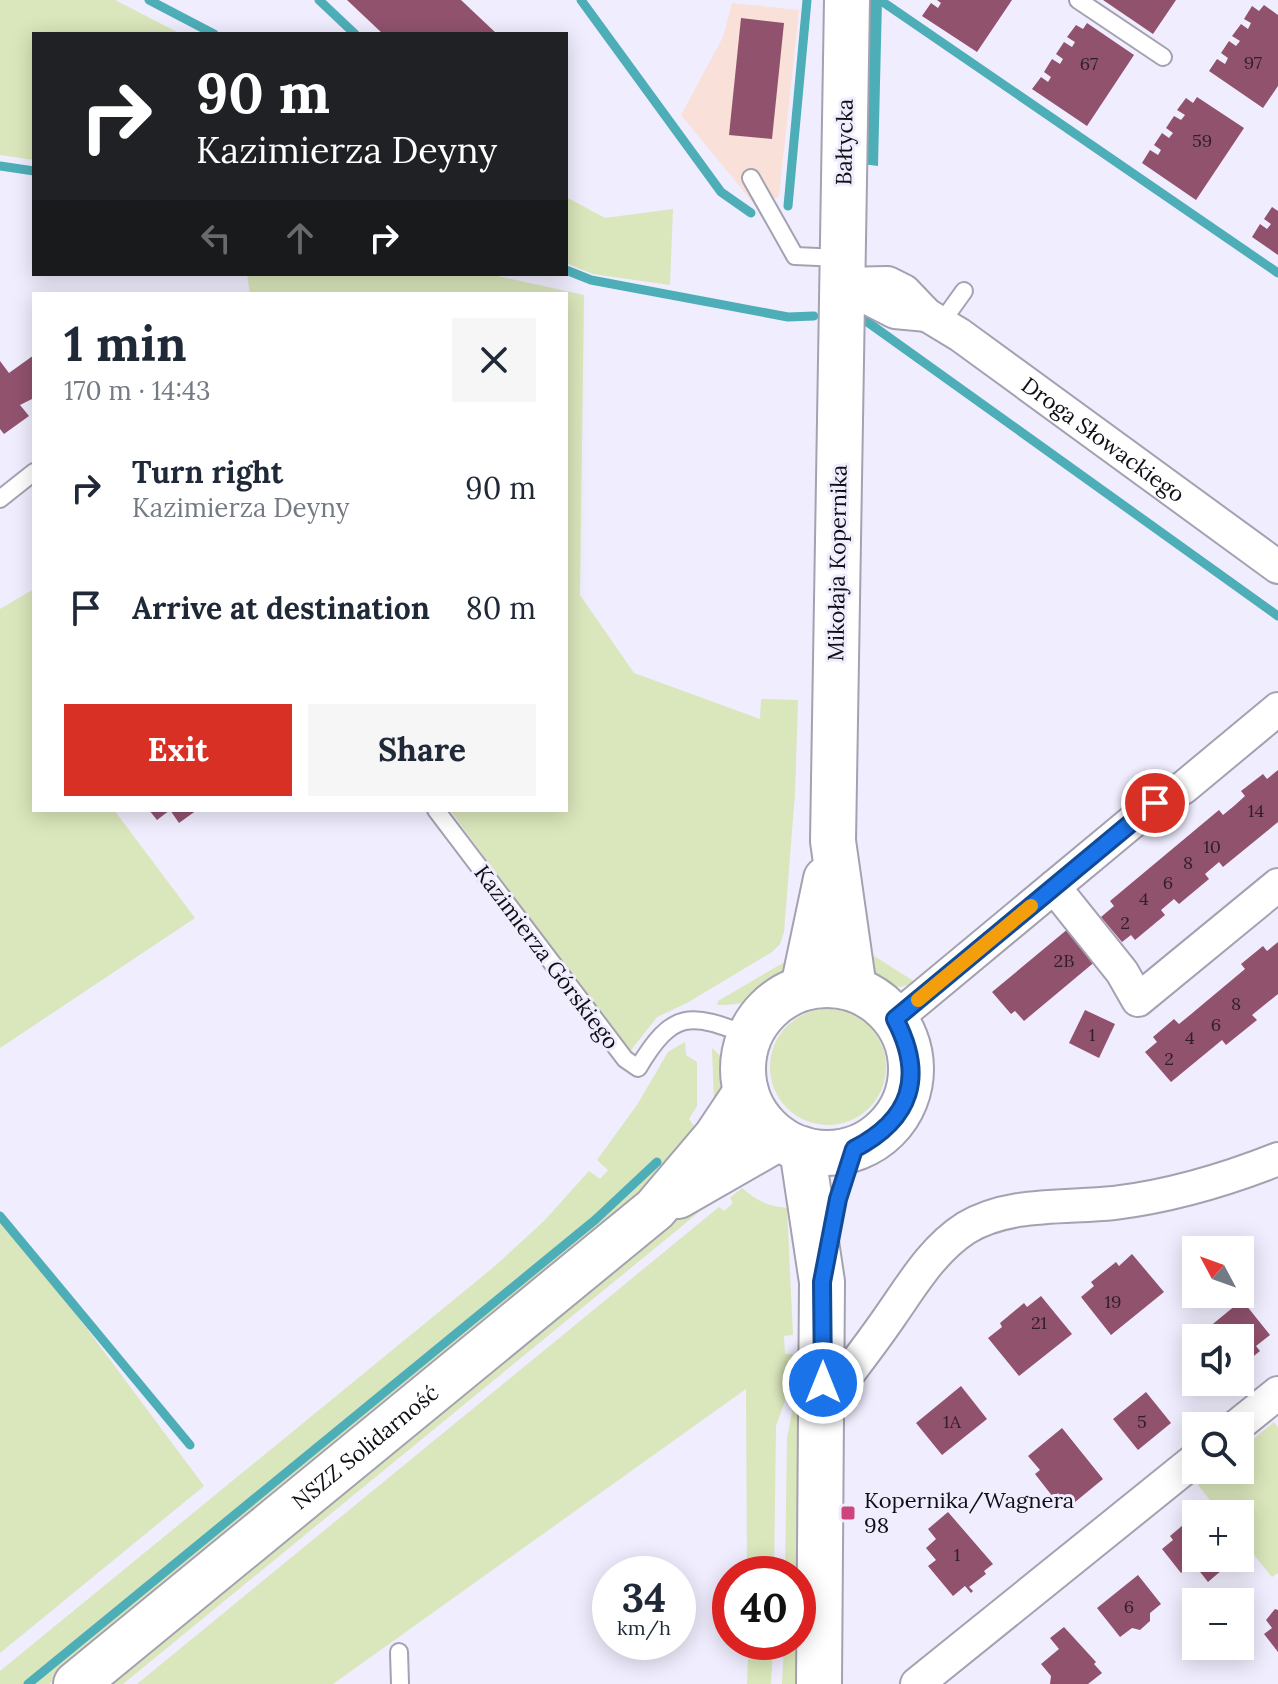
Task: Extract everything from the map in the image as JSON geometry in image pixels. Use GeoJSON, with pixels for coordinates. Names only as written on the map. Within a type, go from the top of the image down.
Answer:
{"type":"FeatureCollection","features":[{"type":"Feature","properties":{"kind":"main road","name":"Bałtycka"},"geometry":{"type":"LineString","coordinates":[[842,271],[847,0]]}},
{"type":"Feature","properties":{"kind":"main road","name":"Mikołaja Kopernika"},"geometry":{"type":"LineString","coordinates":[[842,271],[833,841],[854,989]]}},
{"type":"Feature","properties":{"kind":"main road","name":"Mikołaja Kopernika"},"geometry":{"type":"LineString","coordinates":[[803,988],[833,841]]}},
{"type":"Feature","properties":{"kind":"main road"},"geometry":{"type":"LineString","coordinates":[[829,985],[854,989],[877,1001],[895,1019],[907,1043],[912,1069],[908,1095],[896,1118],[878,1136],[854,1149],[828,1153],[790,1143],[759,1117],[746,1092],[743,1072],[750,1036],[764,1013],[782,998],[803,988],[829,985]]}},
{"type":"Feature","properties":{"kind":"main road","name":"NSZZ Solidarność"},"geometry":{"type":"LineString","coordinates":[[76,1684],[655,1209],[716,1137],[746,1092]]}},
{"type":"Feature","properties":{"kind":"main road"},"geometry":{"type":"LineString","coordinates":[[790,1143],[822,1282]]}},
{"type":"Feature","properties":{"kind":"main road","name":"NSZZ Solidarność"},"geometry":{"type":"LineString","coordinates":[[655,1209],[733,1166],[790,1143]]}},
{"type":"Feature","properties":{"kind":"main road"},"geometry":{"type":"LineString","coordinates":[[819,1684],[822,1282],[838,1199],[854,1149]]}},
{"type":"Feature","properties":{"kind":"street","name":"Droga Słowackiego"},"geometry":{"type":"LineString","coordinates":[[842,271],[895,312],[934,319],[1278,567]]}},
{"type":"Feature","properties":{"kind":"street"},"geometry":{"type":"LineString","coordinates":[[895,1019],[1054,887],[1147,792],[1183,788],[1278,709]]}},
{"type":"Feature","properties":{"kind":"street"},"geometry":{"type":"LineString","coordinates":[[1054,887],[1122,972],[1138,1000],[1278,885]]}},
{"type":"Feature","properties":{"kind":"street"},"geometry":{"type":"LineString","coordinates":[[823,1383],[844,1379],[937,1253],[964,1230],[989,1216],[1074,1204],[1113,1203],[1172,1193],[1235,1177],[1278,1159]]}},
{"type":"Feature","properties":{"kind":"street"},"geometry":{"type":"LineString","coordinates":[[1254,1412],[1278,1393]]}},
{"type":"Feature","properties":{"kind":"street"},"geometry":{"type":"LineString","coordinates":[[917,1684],[1182,1470]]}},
{"type":"Feature","properties":{"kind":"lane"},"geometry":{"type":"LineString","coordinates":[[1078,0],[1163,57]]}},
{"type":"Feature","properties":{"kind":"lane"},"geometry":{"type":"LineString","coordinates":[[751,178],[795,256],[842,271]]}},
{"type":"Feature","properties":{"kind":"lane"},"geometry":{"type":"LineString","coordinates":[[934,319],[964,291]]}},
{"type":"Feature","properties":{"kind":"lane"},"geometry":{"type":"LineString","coordinates":[[0,499],[32,474]]}},
{"type":"Feature","properties":{"kind":"lane","name":"Kazimierza Górskiego"},"geometry":{"type":"LineString","coordinates":[[438,812],[625,1059],[638,1068],[664,1031],[673,1024],[689,1021],[708,1022],[750,1036]]}},
{"type":"Feature","properties":{"kind":"lane"},"geometry":{"type":"LineString","coordinates":[[399,1652],[400,1684]]}},
{"type":"Feature","properties":{"kind":"shaded area"},"geometry":{"type":"Polygon","coordinates":[[[732,3],[799,10],[779,196],[759,210],[681,115],[723,37],[732,3]]]}},
{"type":"Feature","properties":{"kind":"green space"},"geometry":{"type":"Polygon","coordinates":[[[0,0],[115,0],[177,32],[32,32],[32,160],[0,155],[0,0]]]}},
{"type":"Feature","properties":{"kind":"green space"},"geometry":{"type":"Polygon","coordinates":[[[568,198],[605,218],[673,209],[670,285],[593,274],[568,264],[568,198]]]}},
{"type":"Feature","properties":{"kind":"green space"},"geometry":{"type":"Polygon","coordinates":[[[247,276],[498,276],[584,295],[580,595],[634,673],[760,719],[761,699],[798,700],[795,794],[784,932],[780,944],[772,952],[687,1003],[657,1017],[628,1054],[451,812],[568,812],[568,292],[250,292],[247,276]]]}},
{"type":"Feature","properties":{"kind":"green space"},"geometry":{"type":"Polygon","coordinates":[[[32,590],[32,812],[116,812],[195,918],[0,1048],[0,609],[32,590]]]}},
{"type":"Feature","properties":{"kind":"green space"},"geometry":{"type":"Polygon","coordinates":[[[863,953],[874,956],[915,982],[892,987],[876,983],[863,953]]]}},
{"type":"Feature","properties":{"kind":"green space"},"geometry":{"type":"Polygon","coordinates":[[[798,954],[783,978],[757,999],[717,1005],[718,1001],[798,954]]]}},
{"type":"Feature","properties":{"kind":"green space"},"geometry":{"type":"Polygon","coordinates":[[[828,1009],[850,1013],[869,1026],[882,1045],[886,1067],[882,1089],[869,1108],[850,1121],[828,1125],[806,1121],[787,1108],[774,1089],[770,1067],[774,1045],[787,1026],[806,1013],[828,1009]]]}},
{"type":"Feature","properties":{"kind":"green space"},"geometry":{"type":"Polygon","coordinates":[[[685,1042],[686,1055],[697,1062],[697,1106],[689,1119],[701,1136],[587,1243],[49,1684],[0,1684],[0,1671],[495,1266],[544,1221],[589,1171],[600,1179],[608,1170],[597,1160],[637,1105],[668,1052],[685,1042]]]}},
{"type":"Feature","properties":{"kind":"green space"},"geometry":{"type":"Polygon","coordinates":[[[712,1048],[728,1063],[729,1087],[714,1102],[712,1048]]]}},
{"type":"Feature","properties":{"kind":"green space"},"geometry":{"type":"Polygon","coordinates":[[[733,1176],[737,1181],[123,1684],[104,1684],[664,1225],[733,1176]]]}},
{"type":"Feature","properties":{"kind":"green space"},"geometry":{"type":"Polygon","coordinates":[[[742,1188],[763,1202],[787,1208],[793,1335],[784,1336],[785,1354],[793,1354],[791,1384],[776,1426],[774,1556],[747,1556],[746,1389],[333,1684],[137,1684],[719,1207],[724,1211],[733,1203],[730,1198],[742,1188]]]}},
{"type":"Feature","properties":{"kind":"green space"},"geometry":{"type":"Polygon","coordinates":[[[796,1208],[803,1208],[809,1327],[806,1556],[785,1556],[787,1438],[805,1370],[801,1350],[802,1301],[796,1208]]]}},
{"type":"Feature","properties":{"kind":"green space"},"geometry":{"type":"Polygon","coordinates":[[[0,1212],[204,1486],[0,1653],[0,1212]]]}},
{"type":"Feature","properties":{"kind":"green space"},"geometry":{"type":"Polygon","coordinates":[[[1274,1422],[1278,1427],[1278,1573],[1272,1577],[1254,1555],[1254,1500],[1210,1500],[1198,1485],[1254,1484],[1254,1438],[1274,1422]]]}},
{"type":"Feature","properties":{"kind":"green space"},"geometry":{"type":"Polygon","coordinates":[[[748,1660],[772,1660],[771,1684],[747,1684],[748,1660]]]}},
{"type":"Feature","properties":{"kind":"green space"},"geometry":{"type":"Polygon","coordinates":[[[783,1660],[805,1660],[805,1684],[782,1684],[783,1660]]]}},
{"type":"Feature","properties":{"kind":"water"},"geometry":{"type":"Polygon","coordinates":[[[865,0],[882,0],[878,166],[862,164],[865,0]]]}},
{"type":"Feature","properties":{"kind":"building"},"geometry":{"type":"Polygon","coordinates":[[[347,0],[461,0],[495,32],[381,32],[347,0]]]}},
{"type":"Feature","properties":{"kind":"building"},"geometry":{"type":"Polygon","coordinates":[[[937,0],[1012,0],[977,52],[922,16],[931,3],[938,8],[941,3],[937,0]]]}},
{"type":"Feature","properties":{"kind":"building"},"geometry":{"type":"Polygon","coordinates":[[[1103,0],[1176,0],[1153,34],[1103,0]]]}},
{"type":"Feature","properties":{"kind":"building"},"geometry":{"type":"Polygon","coordinates":[[[1264,5],[1278,15],[1278,86],[1263,108],[1209,71],[1217,59],[1225,64],[1228,58],[1221,53],[1229,41],[1236,46],[1240,41],[1232,36],[1241,24],[1248,29],[1251,23],[1244,19],[1252,6],[1259,11],[1264,5]]]}},
{"type":"Feature","properties":{"kind":"building"},"geometry":{"type":"Polygon","coordinates":[[[741,18],[784,23],[772,139],[729,135],[741,18]]]}},
{"type":"Feature","properties":{"kind":"building"},"geometry":{"type":"Polygon","coordinates":[[[1087,23],[1134,55],[1087,126],[1032,89],[1041,77],[1048,82],[1051,77],[1044,72],[1052,59],[1060,64],[1063,59],[1056,54],[1064,42],[1072,47],[1075,42],[1067,37],[1076,25],[1083,29],[1087,23]]]}},
{"type":"Feature","properties":{"kind":"building"},"geometry":{"type":"Polygon","coordinates":[[[1197,97],[1244,128],[1196,200],[1142,163],[1150,150],[1158,155],[1161,150],[1154,145],[1162,133],[1169,138],[1173,133],[1166,128],[1174,116],[1181,120],[1185,115],[1177,110],[1186,98],[1193,103],[1197,97]]]}},
{"type":"Feature","properties":{"kind":"building"},"geometry":{"type":"Polygon","coordinates":[[[1272,207],[1278,211],[1278,255],[1252,237],[1260,224],[1267,229],[1271,224],[1264,219],[1272,207]]]}},
{"type":"Feature","properties":{"kind":"building"},"geometry":{"type":"Polygon","coordinates":[[[32,356],[32,399],[20,405],[29,416],[4,434],[0,429],[0,361],[9,373],[32,356]]]}},
{"type":"Feature","properties":{"kind":"building"},"geometry":{"type":"Polygon","coordinates":[[[1278,770],[1278,822],[1223,867],[1219,862],[1205,874],[1209,879],[1179,904],[1174,899],[1161,910],[1165,915],[1135,940],[1131,935],[1122,942],[1101,917],[1114,906],[1110,901],[1219,810],[1223,815],[1234,806],[1245,796],[1241,791],[1263,774],[1267,779],[1278,770]]]}},
{"type":"Feature","properties":{"kind":"building"},"geometry":{"type":"Polygon","coordinates":[[[151,812],[167,812],[157,820],[151,812]]]}},
{"type":"Feature","properties":{"kind":"building"},"geometry":{"type":"Polygon","coordinates":[[[171,812],[194,812],[179,823],[171,812]]]}},
{"type":"Feature","properties":{"kind":"building"},"geometry":{"type":"Polygon","coordinates":[[[1069,928],[1097,960],[1024,1021],[1015,1011],[1011,1014],[992,992],[1069,928]]]}},
{"type":"Feature","properties":{"kind":"building"},"geometry":{"type":"Polygon","coordinates":[[[1278,942],[1278,994],[1252,1015],[1257,1020],[1226,1045],[1222,1040],[1171,1082],[1145,1052],[1157,1042],[1153,1037],[1174,1019],[1179,1024],[1190,1015],[1245,969],[1241,964],[1263,946],[1267,951],[1278,942]]]}},
{"type":"Feature","properties":{"kind":"building"},"geometry":{"type":"Polygon","coordinates":[[[1085,1010],[1115,1024],[1099,1058],[1069,1043],[1085,1010]]]}},
{"type":"Feature","properties":{"kind":"building"},"geometry":{"type":"Polygon","coordinates":[[[1132,1254],[1164,1292],[1111,1335],[1081,1297],[1094,1286],[1091,1282],[1116,1262],[1119,1266],[1132,1254]]]}},
{"type":"Feature","properties":{"kind":"building"},"geometry":{"type":"Polygon","coordinates":[[[1041,1296],[1072,1334],[1019,1376],[988,1338],[1024,1303],[1027,1307],[1041,1296]]]}},
{"type":"Feature","properties":{"kind":"building"},"geometry":{"type":"Polygon","coordinates":[[[1232,1308],[1248,1308],[1270,1335],[1256,1346],[1260,1351],[1254,1356],[1254,1324],[1213,1324],[1232,1308]]]}},
{"type":"Feature","properties":{"kind":"building"},"geometry":{"type":"Polygon","coordinates":[[[961,1386],[987,1419],[942,1455],[916,1423],[961,1386]]]}},
{"type":"Feature","properties":{"kind":"building"},"geometry":{"type":"Polygon","coordinates":[[[1146,1392],[1171,1423],[1138,1450],[1113,1419],[1146,1392]]]}},
{"type":"Feature","properties":{"kind":"building"},"geometry":{"type":"Polygon","coordinates":[[[1062,1428],[1103,1479],[1069,1507],[1058,1493],[1053,1497],[1035,1474],[1040,1470],[1028,1456],[1062,1428]]]}},
{"type":"Feature","properties":{"kind":"building"},"geometry":{"type":"Polygon","coordinates":[[[948,1512],[993,1564],[969,1587],[973,1591],[971,1593],[965,1586],[953,1596],[928,1566],[936,1560],[926,1548],[936,1539],[928,1529],[948,1512]]]}},
{"type":"Feature","properties":{"kind":"building"},"geometry":{"type":"Polygon","coordinates":[[[1182,1526],[1181,1573],[1162,1549],[1173,1540],[1170,1536],[1182,1526]]]}},
{"type":"Feature","properties":{"kind":"building"},"geometry":{"type":"Polygon","coordinates":[[[1200,1572],[1220,1572],[1208,1582],[1200,1572]]]}},
{"type":"Feature","properties":{"kind":"building"},"geometry":{"type":"Polygon","coordinates":[[[1138,1575],[1161,1604],[1150,1613],[1150,1621],[1140,1630],[1132,1628],[1120,1637],[1097,1608],[1138,1575]]]}},
{"type":"Feature","properties":{"kind":"building"},"geometry":{"type":"Polygon","coordinates":[[[1275,1609],[1278,1610],[1278,1652],[1264,1634],[1272,1628],[1266,1620],[1275,1609]]]}},
{"type":"Feature","properties":{"kind":"building"},"geometry":{"type":"Polygon","coordinates":[[[1064,1627],[1102,1673],[1088,1684],[1050,1684],[1051,1676],[1041,1664],[1059,1649],[1050,1638],[1064,1627]]]}},
{"type":"Feature","properties":{"kind":"waterway"},"geometry":{"type":"LineString","coordinates":[[149,0],[210,32]]}},
{"type":"Feature","properties":{"kind":"waterway"},"geometry":{"type":"LineString","coordinates":[[319,0],[353,32]]}},
{"type":"Feature","properties":{"kind":"waterway"},"geometry":{"type":"LineString","coordinates":[[581,0],[721,192],[751,213]]}},
{"type":"Feature","properties":{"kind":"waterway"},"geometry":{"type":"LineString","coordinates":[[788,206],[807,0]]}},
{"type":"Feature","properties":{"kind":"waterway"},"geometry":{"type":"LineString","coordinates":[[880,0],[1278,273]]}},
{"type":"Feature","properties":{"kind":"waterway"},"geometry":{"type":"LineString","coordinates":[[0,166],[32,171]]}},
{"type":"Feature","properties":{"kind":"waterway"},"geometry":{"type":"LineString","coordinates":[[568,271],[591,280],[788,317],[814,316]]}},
{"type":"Feature","properties":{"kind":"waterway"},"geometry":{"type":"LineString","coordinates":[[866,321],[1278,616]]}},
{"type":"Feature","properties":{"kind":"waterway"},"geometry":{"type":"LineString","coordinates":[[28,1684],[595,1220],[657,1162]]}},
{"type":"Feature","properties":{"kind":"waterway"},"geometry":{"type":"LineString","coordinates":[[0,1216],[190,1445]]}},
{"type":"Feature","properties":{"kind":"slow traffic"},"geometry":{"type":"LineString","coordinates":[[918,1000],[1031,906]]}},
{"type":"Feature","properties":{"kind":"place","name":"Kopernika/Wagnera 98"},"geometry":{"type":"Point","coordinates":[848,1513]}},
{"type":"Feature","properties":{"kind":"route"},"geometry":{"type":"LineString","coordinates":[[823,1383],[822,1282],[838,1199],[854,1149],[878,1136],[896,1118],[908,1095],[912,1069],[907,1043],[895,1019],[1155,803]]}}]}
